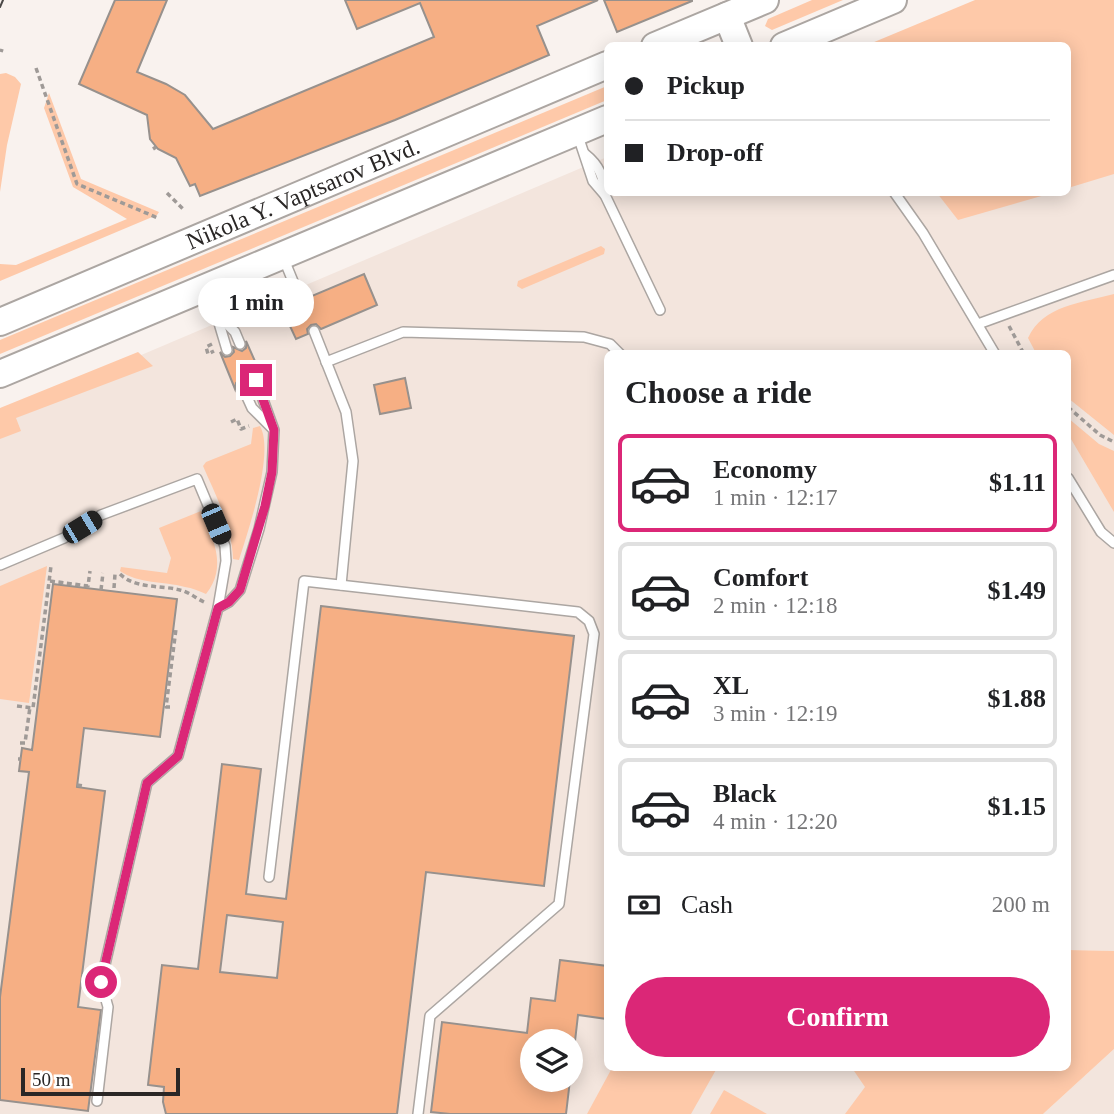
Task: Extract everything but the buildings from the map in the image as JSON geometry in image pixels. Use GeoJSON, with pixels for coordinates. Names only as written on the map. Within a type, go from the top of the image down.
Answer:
{"type":"FeatureCollection","features":[{"type":"Feature","properties":{"kind":"main road"},"geometry":{"type":"LineString","coordinates":[[665,42],[765,0]]}},
{"type":"Feature","properties":{"kind":"main road"},"geometry":{"type":"LineString","coordinates":[[793,42],[892,0]]}},
{"type":"Feature","properties":{"kind":"main road"},"geometry":{"type":"LineString","coordinates":[[727,16],[737,42]]}},
{"type":"Feature","properties":{"kind":"main road","name":"Nikola Y. Vaptsarov Blvd."},"geometry":{"type":"LineString","coordinates":[[0,322],[604,66]]}},
{"type":"Feature","properties":{"kind":"main road","name":"Nikola Y. Vaptsarov Blvd."},"geometry":{"type":"LineString","coordinates":[[0,374],[205,288],[581,143],[604,122]]}},
{"type":"Feature","properties":{"kind":"lane"},"geometry":{"type":"LineString","coordinates":[[834,35],[855,16]]}},
{"type":"Feature","properties":{"kind":"lane"},"geometry":{"type":"LineString","coordinates":[[581,143],[596,162],[604,180]]}},
{"type":"Feature","properties":{"kind":"lane"},"geometry":{"type":"LineString","coordinates":[[605,196],[660,310]]}},
{"type":"Feature","properties":{"kind":"lane"},"geometry":{"type":"LineString","coordinates":[[897,196],[923,233],[993,350]]}},
{"type":"Feature","properties":{"kind":"lane"},"geometry":{"type":"LineString","coordinates":[[166,264],[208,234]]}},
{"type":"Feature","properties":{"kind":"lane"},"geometry":{"type":"LineString","coordinates":[[283,257],[301,301]]}},
{"type":"Feature","properties":{"kind":"lane"},"geometry":{"type":"LineString","coordinates":[[978,324],[1114,275]]}},
{"type":"Feature","properties":{"kind":"lane"},"geometry":{"type":"LineString","coordinates":[[205,288],[227,350]]}},
{"type":"Feature","properties":{"kind":"lane"},"geometry":{"type":"LineString","coordinates":[[216,313],[235,332],[240,344]]}},
{"type":"Feature","properties":{"kind":"lane"},"geometry":{"type":"LineString","coordinates":[[314,331],[346,412],[353,461],[341,585]]}},
{"type":"Feature","properties":{"kind":"lane"},"geometry":{"type":"LineString","coordinates":[[326,362],[403,332],[584,337],[610,344],[616,350]]}},
{"type":"Feature","properties":{"kind":"lane"},"geometry":{"type":"LineString","coordinates":[[218,608],[229,602],[240,590],[265,506],[272,472],[274,430],[256,380]]}},
{"type":"Feature","properties":{"kind":"lane"},"geometry":{"type":"LineString","coordinates":[[242,386],[252,408],[274,430]]}},
{"type":"Feature","properties":{"kind":"lane"},"geometry":{"type":"LineString","coordinates":[[0,565],[64,538],[101,516],[197,479],[225,546],[226,561],[218,595],[218,608],[178,756],[147,783],[101,982],[108,1007],[97,1101]]}},
{"type":"Feature","properties":{"kind":"lane"},"geometry":{"type":"LineString","coordinates":[[1071,483],[1101,532],[1114,543]]}},
{"type":"Feature","properties":{"kind":"lane"},"geometry":{"type":"LineString","coordinates":[[269,877],[304,581],[578,612],[589,621],[594,634],[559,904],[430,1016],[418,1114]]}},
{"type":"Feature","properties":{"kind":"path"},"geometry":{"type":"LineString","coordinates":[[36,68],[77,184],[158,218]]}},
{"type":"Feature","properties":{"kind":"path"},"geometry":{"type":"LineString","coordinates":[[167,193],[183,209]]}},
{"type":"Feature","properties":{"kind":"path"},"geometry":{"type":"LineString","coordinates":[[1003,315],[1022,350]]}},
{"type":"Feature","properties":{"kind":"path"},"geometry":{"type":"LineString","coordinates":[[1071,410],[1100,435],[1114,442]]}},
{"type":"Feature","properties":{"kind":"path"},"geometry":{"type":"LineString","coordinates":[[231,422],[237,419],[241,429],[252,425],[250,420]]}},
{"type":"Feature","properties":{"kind":"path"},"geometry":{"type":"LineString","coordinates":[[17,706],[33,708],[51,566]]}},
{"type":"Feature","properties":{"kind":"path"},"geometry":{"type":"LineString","coordinates":[[50,581],[88,586],[90,571]]}},
{"type":"Feature","properties":{"kind":"path"},"geometry":{"type":"LineString","coordinates":[[101,590],[103,573]]}},
{"type":"Feature","properties":{"kind":"path"},"geometry":{"type":"LineString","coordinates":[[114,588],[117,574],[147,585],[182,590],[218,608]]}},
{"type":"Feature","properties":{"kind":"path"},"geometry":{"type":"LineString","coordinates":[[170,707],[166,707],[176,629]]}},
{"type":"Feature","properties":{"kind":"path"},"geometry":{"type":"LineString","coordinates":[[20,743],[25,743],[30,707]]}},
{"type":"Feature","properties":{"kind":"path"},"geometry":{"type":"LineString","coordinates":[[77,785],[83,786]]}},
{"type":"Feature","properties":{"kind":"shaded area"},"geometry":{"type":"Polygon","coordinates":[[[812,0],[843,0],[772,30],[765,26],[768,19],[812,0]]]}},
{"type":"Feature","properties":{"kind":"shaded area"},"geometry":{"type":"Polygon","coordinates":[[[975,0],[1114,0],[1114,174],[1071,187],[1071,42],[874,42],[975,0]]]}},
{"type":"Feature","properties":{"kind":"shaded area"},"geometry":{"type":"Polygon","coordinates":[[[1114,0],[1114,951],[1071,950],[1071,350],[604,350],[604,1071],[893,1071],[866,1114],[0,1114],[0,415],[604,158],[604,196],[1071,196],[1071,43],[1114,0]]]}},
{"type":"Feature","properties":{"kind":"shaded area"},"geometry":{"type":"Polygon","coordinates":[[[6,73],[21,84],[0,192],[0,74],[6,73]]]}},
{"type":"Feature","properties":{"kind":"shaded area"},"geometry":{"type":"Polygon","coordinates":[[[604,87],[604,101],[0,354],[0,340],[604,87]]]}},
{"type":"Feature","properties":{"kind":"shaded area"},"geometry":{"type":"Polygon","coordinates":[[[49,93],[81,179],[159,212],[0,281],[0,264],[16,265],[127,219],[73,187],[44,108],[49,93]]]}},
{"type":"Feature","properties":{"kind":"shaded area"},"geometry":{"type":"Polygon","coordinates":[[[939,196],[1042,196],[958,220],[939,196]]]}},
{"type":"Feature","properties":{"kind":"shaded area"},"geometry":{"type":"Polygon","coordinates":[[[601,246],[605,249],[604,254],[522,289],[517,286],[518,281],[601,246]]]}},
{"type":"Feature","properties":{"kind":"shaded area"},"geometry":{"type":"Polygon","coordinates":[[[1114,294],[1114,435],[1071,400],[1071,350],[1034,350],[1028,338],[1043,318],[1077,303],[1114,294]]]}},
{"type":"Feature","properties":{"kind":"shaded area"},"geometry":{"type":"Polygon","coordinates":[[[138,352],[153,366],[16,418],[21,431],[0,439],[0,408],[138,352]]]}},
{"type":"Feature","properties":{"kind":"shaded area"},"geometry":{"type":"Polygon","coordinates":[[[1071,421],[1099,444],[1114,451],[1114,512],[1071,439],[1071,421]]]}},
{"type":"Feature","properties":{"kind":"shaded area"},"geometry":{"type":"Polygon","coordinates":[[[260,426],[264,438],[262,473],[239,560],[233,559],[226,523],[203,466],[206,462],[251,444],[253,428],[260,426]]]}},
{"type":"Feature","properties":{"kind":"shaded area"},"geometry":{"type":"Polygon","coordinates":[[[201,511],[214,542],[217,563],[213,584],[206,594],[188,587],[135,578],[120,571],[121,567],[167,573],[171,558],[159,528],[201,511]]]}},
{"type":"Feature","properties":{"kind":"shaded area"},"geometry":{"type":"Polygon","coordinates":[[[47,566],[29,703],[0,699],[0,586],[47,566]]]}},
{"type":"Feature","properties":{"kind":"shaded area"},"geometry":{"type":"Polygon","coordinates":[[[1071,950],[1114,951],[1114,1049],[1043,1114],[845,1114],[865,1087],[854,1071],[1071,1071],[1071,950]]]}},
{"type":"Feature","properties":{"kind":"shaded area"},"geometry":{"type":"Polygon","coordinates":[[[1114,1049],[1114,1114],[1043,1114],[1114,1049]]]}},
{"type":"Feature","properties":{"kind":"shaded area"},"geometry":{"type":"Polygon","coordinates":[[[610,1071],[715,1071],[691,1114],[587,1114],[610,1071]]]}},
{"type":"Feature","properties":{"kind":"shaded area"},"geometry":{"type":"Polygon","coordinates":[[[724,1090],[767,1114],[710,1114],[724,1090]]]}},
{"type":"Feature","properties":{"kind":"tram line"},"geometry":{"type":"LineString","coordinates":[[0,7],[3,0]]}},
{"type":"Feature","properties":{"kind":"route"},"geometry":{"type":"LineString","coordinates":[[101,982],[147,783],[178,756],[218,608],[229,602],[240,590],[265,506],[272,472],[274,430],[256,380]]}}]}
